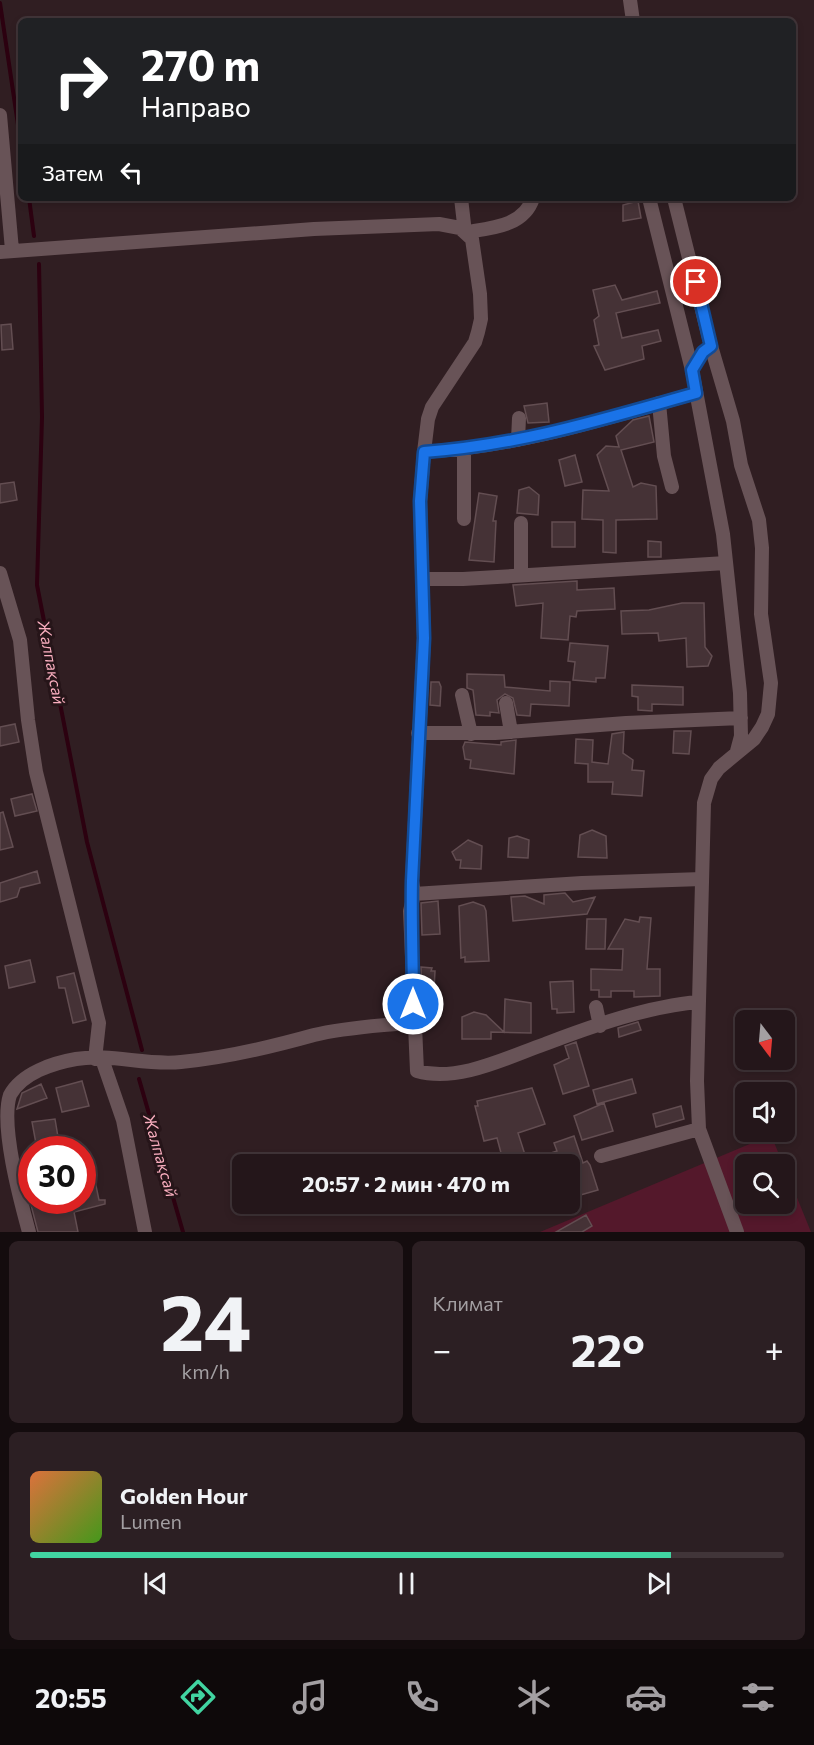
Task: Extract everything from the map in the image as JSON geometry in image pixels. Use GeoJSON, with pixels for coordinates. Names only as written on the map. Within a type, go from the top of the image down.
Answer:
{"type":"FeatureCollection","features":[{"type":"Feature","properties":{"kind":"street"},"geometry":{"type":"LineString","coordinates":[[630,0],[633,18]]}},
{"type":"Feature","properties":{"kind":"street"},"geometry":{"type":"LineString","coordinates":[[0,115],[6,251],[351,228],[439,224],[464,230],[515,221],[529,210],[532,201]]}},
{"type":"Feature","properties":{"kind":"street"},"geometry":{"type":"LineString","coordinates":[[462,201],[465,216],[464,230],[472,239],[477,266],[481,319],[476,342],[432,407],[428,419],[420,501],[424,638],[418,733],[412,890],[414,894],[410,911],[417,1071],[424,1073],[492,1065],[545,1043],[659,1008],[699,1002]]}},
{"type":"Feature","properties":{"kind":"street"},"geometry":{"type":"LineString","coordinates":[[650,201],[692,370],[723,534],[737,658],[741,718],[741,736],[737,751]]}},
{"type":"Feature","properties":{"kind":"street"},"geometry":{"type":"LineString","coordinates":[[675,201],[711,346],[733,420],[741,465],[759,520],[762,548],[761,614],[771,682],[768,714],[762,727],[754,739],[719,768],[706,791],[699,1002],[699,1129],[737,1232]]}},
{"type":"Feature","properties":{"kind":"street"},"geometry":{"type":"LineString","coordinates":[[692,370],[703,352],[711,346]]}},
{"type":"Feature","properties":{"kind":"street"},"geometry":{"type":"LineString","coordinates":[[424,452],[464,449],[558,433],[696,393]]}},
{"type":"Feature","properties":{"kind":"street"},"geometry":{"type":"LineString","coordinates":[[659,403],[664,456],[672,487]]}},
{"type":"Feature","properties":{"kind":"street"},"geometry":{"type":"LineString","coordinates":[[518,440],[519,418]]}},
{"type":"Feature","properties":{"kind":"street"},"geometry":{"type":"LineString","coordinates":[[464,449],[464,519]]}},
{"type":"Feature","properties":{"kind":"street"},"geometry":{"type":"LineString","coordinates":[[521,523],[522,575]]}},
{"type":"Feature","properties":{"kind":"street"},"geometry":{"type":"LineString","coordinates":[[424,579],[726,563]]}},
{"type":"Feature","properties":{"kind":"street"},"geometry":{"type":"LineString","coordinates":[[0,573],[20,640],[36,772],[48,811],[99,1023],[98,1059],[123,1120],[145,1232]]}},
{"type":"Feature","properties":{"kind":"street"},"geometry":{"type":"LineString","coordinates":[[462,695],[471,734]]}},
{"type":"Feature","properties":{"kind":"street"},"geometry":{"type":"LineString","coordinates":[[506,703],[511,732]]}},
{"type":"Feature","properties":{"kind":"street"},"geometry":{"type":"LineString","coordinates":[[418,733],[471,734],[741,718]]}},
{"type":"Feature","properties":{"kind":"street"},"geometry":{"type":"LineString","coordinates":[[414,894],[582,883],[702,879]]}},
{"type":"Feature","properties":{"kind":"street"},"geometry":{"type":"LineString","coordinates":[[596,1007],[600,1026]]}},
{"type":"Feature","properties":{"kind":"street"},"geometry":{"type":"LineString","coordinates":[[29,1232],[4,1129],[6,1101],[16,1085],[33,1073],[74,1059],[180,1063],[260,1049],[333,1032],[414,1022]]}},
{"type":"Feature","properties":{"kind":"street"},"geometry":{"type":"LineString","coordinates":[[601,1156],[699,1129]]}},
{"type":"Feature","properties":{"kind":"shaded area"},"geometry":{"type":"Polygon","coordinates":[[[754,1142],[774,1142],[779,1154],[735,1154],[735,1214],[795,1214],[795,1193],[811,1232],[540,1232],[754,1142]]]}},
{"type":"Feature","properties":{"kind":"building"},"geometry":{"type":"Polygon","coordinates":[[[638,201],[641,218],[623,221],[623,205],[638,201]]]}},
{"type":"Feature","properties":{"kind":"building"},"geometry":{"type":"Polygon","coordinates":[[[615,285],[622,300],[657,291],[660,303],[616,313],[622,338],[658,330],[661,341],[642,346],[644,359],[605,370],[594,346],[599,345],[594,320],[599,316],[593,290],[615,285]]]}},
{"type":"Feature","properties":{"kind":"building"},"geometry":{"type":"Polygon","coordinates":[[[11,324],[13,349],[2,350],[1,325],[11,324]]]}},
{"type":"Feature","properties":{"kind":"building"},"geometry":{"type":"Polygon","coordinates":[[[547,403],[549,422],[528,423],[524,406],[547,403]]]}},
{"type":"Feature","properties":{"kind":"building"},"geometry":{"type":"Polygon","coordinates":[[[649,416],[654,442],[621,450],[633,487],[641,483],[656,486],[657,519],[616,520],[616,553],[603,552],[603,520],[582,519],[583,490],[609,491],[597,455],[606,446],[619,447],[616,436],[633,420],[649,416]]]}},
{"type":"Feature","properties":{"kind":"building"},"geometry":{"type":"Polygon","coordinates":[[[575,455],[582,482],[565,486],[559,460],[575,455]]]}},
{"type":"Feature","properties":{"kind":"building"},"geometry":{"type":"Polygon","coordinates":[[[14,482],[17,500],[0,503],[0,484],[14,482]]]}},
{"type":"Feature","properties":{"kind":"building"},"geometry":{"type":"Polygon","coordinates":[[[529,487],[539,495],[538,515],[517,513],[519,490],[529,487]]]}},
{"type":"Feature","properties":{"kind":"building"},"geometry":{"type":"Polygon","coordinates":[[[479,493],[497,496],[493,521],[496,521],[494,562],[469,560],[479,493]]]}},
{"type":"Feature","properties":{"kind":"building"},"geometry":{"type":"Polygon","coordinates":[[[552,522],[575,522],[575,547],[552,547],[552,522]]]}},
{"type":"Feature","properties":{"kind":"building"},"geometry":{"type":"Polygon","coordinates":[[[648,541],[661,542],[661,557],[648,557],[648,541]]]}},
{"type":"Feature","properties":{"kind":"building"},"geometry":{"type":"Polygon","coordinates":[[[577,581],[577,590],[614,588],[615,609],[577,611],[576,617],[570,616],[568,640],[541,638],[543,603],[516,606],[513,585],[577,581]]]}},
{"type":"Feature","properties":{"kind":"building"},"geometry":{"type":"Polygon","coordinates":[[[682,603],[704,603],[705,647],[712,656],[708,666],[687,667],[686,638],[659,641],[658,633],[622,634],[621,611],[649,610],[682,603]]]}},
{"type":"Feature","properties":{"kind":"building"},"geometry":{"type":"Polygon","coordinates":[[[570,643],[608,646],[605,678],[596,678],[596,682],[573,680],[575,662],[568,661],[570,643]]]}},
{"type":"Feature","properties":{"kind":"building"},"geometry":{"type":"Polygon","coordinates":[[[467,674],[504,675],[505,687],[550,691],[550,681],[570,682],[569,706],[531,704],[530,716],[517,715],[513,698],[505,694],[497,700],[499,713],[490,712],[490,716],[476,715],[473,690],[467,688],[467,674]]]}},
{"type":"Feature","properties":{"kind":"building"},"geometry":{"type":"Polygon","coordinates":[[[431,682],[439,682],[441,687],[440,706],[430,705],[431,682]]]}},
{"type":"Feature","properties":{"kind":"building"},"geometry":{"type":"Polygon","coordinates":[[[632,685],[683,687],[683,705],[652,704],[652,711],[638,710],[638,697],[632,696],[632,685]]]}},
{"type":"Feature","properties":{"kind":"building"},"geometry":{"type":"Polygon","coordinates":[[[15,724],[19,742],[0,746],[0,727],[15,724]]]}},
{"type":"Feature","properties":{"kind":"building"},"geometry":{"type":"Polygon","coordinates":[[[674,731],[691,731],[689,754],[673,753],[674,731]]]}},
{"type":"Feature","properties":{"kind":"building"},"geometry":{"type":"Polygon","coordinates":[[[624,732],[623,753],[633,760],[632,770],[644,771],[642,796],[612,794],[613,782],[588,782],[588,764],[575,763],[576,739],[593,740],[592,762],[608,764],[612,734],[624,732]]]}},
{"type":"Feature","properties":{"kind":"building"},"geometry":{"type":"Polygon","coordinates":[[[516,740],[514,774],[470,768],[471,760],[465,759],[463,747],[465,742],[501,745],[501,742],[516,740]]]}},
{"type":"Feature","properties":{"kind":"building"},"geometry":{"type":"Polygon","coordinates":[[[32,794],[37,811],[15,816],[11,799],[32,794]]]}},
{"type":"Feature","properties":{"kind":"building"},"geometry":{"type":"Polygon","coordinates":[[[3,812],[13,847],[0,850],[0,813],[3,812]]]}},
{"type":"Feature","properties":{"kind":"building"},"geometry":{"type":"Polygon","coordinates":[[[592,830],[606,836],[607,858],[578,857],[580,835],[592,830]]]}},
{"type":"Feature","properties":{"kind":"building"},"geometry":{"type":"Polygon","coordinates":[[[517,836],[529,840],[528,858],[508,857],[509,838],[517,836]]]}},
{"type":"Feature","properties":{"kind":"building"},"geometry":{"type":"Polygon","coordinates":[[[468,840],[482,846],[481,869],[460,868],[461,860],[456,860],[452,852],[468,840]]]}},
{"type":"Feature","properties":{"kind":"building"},"geometry":{"type":"Polygon","coordinates":[[[37,871],[40,883],[20,888],[17,897],[0,902],[0,883],[37,871]]]}},
{"type":"Feature","properties":{"kind":"building"},"geometry":{"type":"Polygon","coordinates":[[[565,893],[573,902],[595,897],[587,914],[513,921],[511,897],[525,896],[544,904],[544,895],[565,893]]]}},
{"type":"Feature","properties":{"kind":"building"},"geometry":{"type":"Polygon","coordinates":[[[438,901],[440,934],[422,935],[421,903],[438,901]]]}},
{"type":"Feature","properties":{"kind":"building"},"geometry":{"type":"Polygon","coordinates":[[[473,902],[484,906],[486,911],[489,961],[465,962],[465,957],[461,958],[459,906],[473,902]]]}},
{"type":"Feature","properties":{"kind":"building"},"geometry":{"type":"Polygon","coordinates":[[[640,917],[651,918],[647,969],[660,969],[660,996],[634,997],[634,991],[611,991],[611,997],[599,997],[599,990],[591,990],[591,969],[622,970],[623,949],[608,949],[625,919],[639,922],[640,917]]]}},
{"type":"Feature","properties":{"kind":"building"},"geometry":{"type":"Polygon","coordinates":[[[587,919],[606,919],[605,949],[586,949],[587,919]]]}},
{"type":"Feature","properties":{"kind":"building"},"geometry":{"type":"Polygon","coordinates":[[[30,960],[35,982],[9,988],[5,966],[30,960]]]}},
{"type":"Feature","properties":{"kind":"building"},"geometry":{"type":"Polygon","coordinates":[[[421,967],[432,968],[431,971],[435,971],[433,1008],[423,1008],[421,967]]]}},
{"type":"Feature","properties":{"kind":"building"},"geometry":{"type":"Polygon","coordinates":[[[74,973],[86,1020],[73,1023],[65,988],[59,988],[57,977],[74,973]]]}},
{"type":"Feature","properties":{"kind":"building"},"geometry":{"type":"Polygon","coordinates":[[[573,981],[574,1012],[557,1013],[557,1009],[552,1009],[550,982],[573,981]]]}},
{"type":"Feature","properties":{"kind":"building"},"geometry":{"type":"Polygon","coordinates":[[[505,999],[531,1003],[531,1033],[491,1032],[491,1039],[462,1039],[462,1017],[474,1012],[486,1015],[504,1032],[505,999]]]}},
{"type":"Feature","properties":{"kind":"building"},"geometry":{"type":"Polygon","coordinates":[[[638,1022],[641,1030],[619,1037],[618,1028],[638,1022]]]}},
{"type":"Feature","properties":{"kind":"building"},"geometry":{"type":"Polygon","coordinates":[[[576,1042],[589,1086],[563,1094],[554,1065],[569,1058],[565,1046],[576,1042]]]}},
{"type":"Feature","properties":{"kind":"building"},"geometry":{"type":"Polygon","coordinates":[[[632,1079],[636,1093],[597,1104],[593,1090],[632,1079]]]}},
{"type":"Feature","properties":{"kind":"building"},"geometry":{"type":"Polygon","coordinates":[[[82,1081],[89,1106],[62,1112],[56,1088],[82,1081]]]}},
{"type":"Feature","properties":{"kind":"building"},"geometry":{"type":"Polygon","coordinates":[[[41,1084],[47,1098],[17,1109],[22,1093],[41,1084]]]}},
{"type":"Feature","properties":{"kind":"building"},"geometry":{"type":"Polygon","coordinates":[[[532,1088],[545,1124],[518,1133],[525,1154],[501,1154],[497,1138],[484,1141],[475,1106],[478,1106],[477,1101],[532,1088]]]}},
{"type":"Feature","properties":{"kind":"building"},"geometry":{"type":"Polygon","coordinates":[[[604,1103],[613,1131],[582,1140],[574,1116],[604,1103]]]}},
{"type":"Feature","properties":{"kind":"building"},"geometry":{"type":"Polygon","coordinates":[[[681,1106],[684,1119],[656,1127],[653,1114],[681,1106]]]}},
{"type":"Feature","properties":{"kind":"building"},"geometry":{"type":"Polygon","coordinates":[[[55,1119],[58,1136],[35,1136],[32,1122],[55,1119]]]}},
{"type":"Feature","properties":{"kind":"building"},"geometry":{"type":"Polygon","coordinates":[[[574,1136],[580,1154],[548,1154],[557,1151],[554,1143],[574,1136]]]}},
{"type":"Feature","properties":{"kind":"building"},"geometry":{"type":"Polygon","coordinates":[[[580,1154],[583,1163],[587,1161],[590,1165],[598,1190],[580,1195],[580,1154]]]}},
{"type":"Feature","properties":{"kind":"building"},"geometry":{"type":"Polygon","coordinates":[[[96,1186],[99,1200],[105,1200],[105,1204],[96,1206],[96,1186]]]}},
{"type":"Feature","properties":{"kind":"building"},"geometry":{"type":"Polygon","coordinates":[[[33,1214],[74,1214],[78,1232],[38,1232],[33,1214]]]}},
{"type":"Feature","properties":{"kind":"building"},"geometry":{"type":"Polygon","coordinates":[[[586,1215],[592,1226],[582,1232],[556,1232],[586,1215]]]}},
{"type":"Feature","properties":{"kind":"waterway","name":"Жалпақсай"},"geometry":{"type":"LineString","coordinates":[[0,3],[18,125]]}},
{"type":"Feature","properties":{"kind":"waterway","name":"Жалпақсай"},"geometry":{"type":"LineString","coordinates":[[29,201],[34,236]]}},
{"type":"Feature","properties":{"kind":"waterway","name":"Жалпақсай"},"geometry":{"type":"LineString","coordinates":[[39,264],[42,417],[37,585],[87,842],[142,1050]]}},
{"type":"Feature","properties":{"kind":"waterway","name":"Жалпақсай"},"geometry":{"type":"LineString","coordinates":[[139,1079],[183,1232]]}},
{"type":"Feature","properties":{"kind":"route"},"geometry":{"type":"LineString","coordinates":[[413,1004],[410,911],[414,894],[412,881],[415,861],[418,733],[423,674],[424,579],[420,501],[424,452],[457,450],[548,435],[696,393],[692,370],[703,352],[711,346],[696,282]]}}]}
